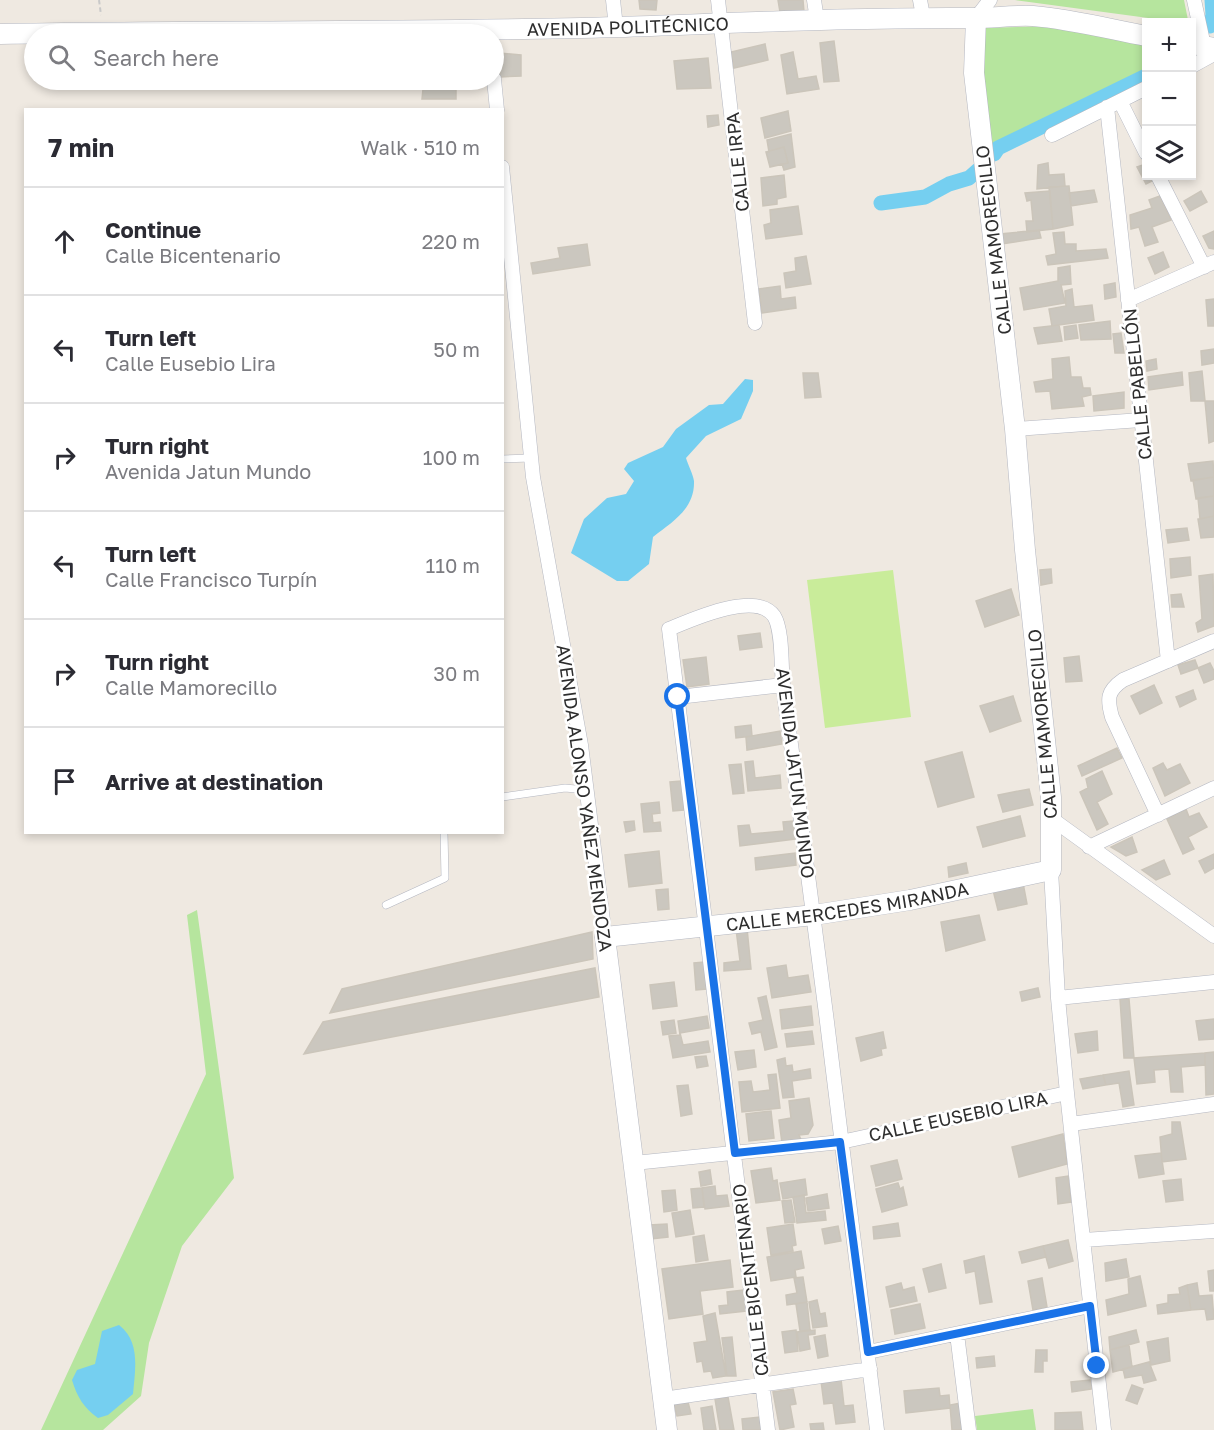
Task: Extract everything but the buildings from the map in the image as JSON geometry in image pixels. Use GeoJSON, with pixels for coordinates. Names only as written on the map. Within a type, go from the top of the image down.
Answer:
{"type":"FeatureCollection","features":[{"type":"Feature","properties":{"kind":"street"},"geometry":{"type":"LineString","coordinates":[[613,0],[616,27]]}},
{"type":"Feature","properties":{"kind":"street","name":"CALLE IRPA"},"geometry":{"type":"LineString","coordinates":[[718,0],[755,323]]}},
{"type":"Feature","properties":{"kind":"street"},"geometry":{"type":"LineString","coordinates":[[814,0],[817,20]]}},
{"type":"Feature","properties":{"kind":"street"},"geometry":{"type":"LineString","coordinates":[[976,18],[990,0]]}},
{"type":"Feature","properties":{"kind":"street"},"geometry":{"type":"LineString","coordinates":[[1194,0],[1206,48],[1196,60]]}},
{"type":"Feature","properties":{"kind":"street","name":"AVENIDA POLITÉCNICO"},"geometry":{"type":"LineString","coordinates":[[504,31],[817,20],[922,8],[976,18],[1034,16],[1142,35]]}},
{"type":"Feature","properties":{"kind":"street","name":"CALLE MAMORECILLO"},"geometry":{"type":"LineString","coordinates":[[976,18],[974,73],[1015,429],[1025,550],[1051,797],[1051,870],[1058,998],[1104,1430]]}},
{"type":"Feature","properties":{"kind":"street","name":"AVENIDA POLITÉCNICO"},"geometry":{"type":"LineString","coordinates":[[0,34],[24,33]]}},
{"type":"Feature","properties":{"kind":"street"},"geometry":{"type":"LineString","coordinates":[[495,90],[497,108]]}},
{"type":"Feature","properties":{"kind":"street"},"geometry":{"type":"LineString","coordinates":[[1052,135],[1142,90]]}},
{"type":"Feature","properties":{"kind":"street"},"geometry":{"type":"LineString","coordinates":[[1120,101],[1142,145]]}},
{"type":"Feature","properties":{"kind":"street","name":"CALLE PABELLÓN"},"geometry":{"type":"LineString","coordinates":[[1107,107],[1168,661]]}},
{"type":"Feature","properties":{"kind":"street"},"geometry":{"type":"LineString","coordinates":[[1128,300],[1209,265],[1160,180]]}},
{"type":"Feature","properties":{"kind":"street","name":"AVENIDA ALONSO YAÑEZ MENDOZA"},"geometry":{"type":"LineString","coordinates":[[504,187],[540,527],[580,745],[667,1430]]}},
{"type":"Feature","properties":{"kind":"street"},"geometry":{"type":"LineString","coordinates":[[1015,429],[1141,420]]}},
{"type":"Feature","properties":{"kind":"street","name":"CALLE BICENTENARIO"},"geometry":{"type":"LineString","coordinates":[[768,1430],[669,629],[706,613],[752,605],[765,608],[774,616]]}},
{"type":"Feature","properties":{"kind":"street","name":"AVENIDA JATUN MUNDO"},"geometry":{"type":"LineString","coordinates":[[774,616],[778,630],[877,1430]]}},
{"type":"Feature","properties":{"kind":"street"},"geometry":{"type":"LineString","coordinates":[[1158,815],[1112,717],[1108,706],[1109,696],[1114,687],[1123,680],[1214,641]]}},
{"type":"Feature","properties":{"kind":"street"},"geometry":{"type":"LineString","coordinates":[[678,697],[783,685]]}},
{"type":"Feature","properties":{"kind":"street"},"geometry":{"type":"LineString","coordinates":[[1089,848],[1214,788]]}},
{"type":"Feature","properties":{"kind":"street"},"geometry":{"type":"LineString","coordinates":[[1052,819],[1089,848],[1214,936]]}},
{"type":"Feature","properties":{"kind":"street","name":"CALLE MERCEDES MIRANDA"},"geometry":{"type":"LineString","coordinates":[[605,937],[814,915],[910,900],[1051,870]]}},
{"type":"Feature","properties":{"kind":"street"},"geometry":{"type":"LineString","coordinates":[[1058,998],[1214,982]]}},
{"type":"Feature","properties":{"kind":"street","name":"CALLE EUSEBIO LIRA"},"geometry":{"type":"LineString","coordinates":[[634,1163],[840,1142],[1067,1092]]}},
{"type":"Feature","properties":{"kind":"street"},"geometry":{"type":"LineString","coordinates":[[1071,1124],[1214,1104]]}},
{"type":"Feature","properties":{"kind":"street"},"geometry":{"type":"LineString","coordinates":[[1084,1240],[1214,1231]]}},
{"type":"Feature","properties":{"kind":"street"},"geometry":{"type":"LineString","coordinates":[[868,1352],[1090,1306]]}},
{"type":"Feature","properties":{"kind":"street"},"geometry":{"type":"LineString","coordinates":[[957,1334],[969,1430]]}},
{"type":"Feature","properties":{"kind":"street"},"geometry":{"type":"LineString","coordinates":[[663,1399],[870,1369]]}},
{"type":"Feature","properties":{"kind":"lane"},"geometry":{"type":"LineString","coordinates":[[504,459],[531,458]]}},
{"type":"Feature","properties":{"kind":"lane"},"geometry":{"type":"LineString","coordinates":[[504,797],[565,788],[586,789]]}},
{"type":"Feature","properties":{"kind":"lane"},"geometry":{"type":"LineString","coordinates":[[386,904],[445,878],[444,834]]}},
{"type":"Feature","properties":{"kind":"path"},"geometry":{"type":"LineString","coordinates":[[99,0],[101,16]]}},
{"type":"Feature","properties":{"kind":"green space"},"geometry":{"type":"Polygon","coordinates":[[[1015,0],[1184,0],[1188,18],[1148,18],[1015,0]]]}},
{"type":"Feature","properties":{"kind":"green space"},"geometry":{"type":"Polygon","coordinates":[[[1050,26],[1142,42],[1142,76],[989,147],[979,46],[981,28],[1050,26]]]}},
{"type":"Feature","properties":{"kind":"green space"},"geometry":{"type":"Polygon","coordinates":[[[893,570],[911,717],[825,728],[807,580],[893,570]]]}},
{"type":"Feature","properties":{"kind":"green space"},"geometry":{"type":"Polygon","coordinates":[[[197,910],[234,1178],[182,1246],[149,1343],[141,1396],[103,1430],[41,1430],[206,1074],[187,915],[197,910]]]}},
{"type":"Feature","properties":{"kind":"green space"},"geometry":{"type":"Polygon","coordinates":[[[1033,1409],[1036,1430],[977,1430],[975,1416],[1033,1409]]]}},
{"type":"Feature","properties":{"kind":"water"},"geometry":{"type":"Polygon","coordinates":[[[745,379],[753,380],[753,391],[741,419],[706,436],[686,458],[694,481],[691,499],[675,520],[653,537],[649,564],[628,581],[617,581],[571,553],[584,519],[607,498],[626,494],[634,481],[624,469],[628,463],[663,447],[676,429],[709,405],[723,404],[745,379]]]}},
{"type":"Feature","properties":{"kind":"water"},"geometry":{"type":"Polygon","coordinates":[[[119,1325],[126,1332],[134,1348],[133,1394],[108,1415],[98,1418],[82,1402],[72,1380],[77,1370],[95,1364],[102,1331],[119,1325]]]}},
{"type":"Feature","properties":{"kind":"waterway"},"geometry":{"type":"LineString","coordinates":[[1210,26],[1213,15],[1212,0]]}},
{"type":"Feature","properties":{"kind":"waterway"},"geometry":{"type":"LineString","coordinates":[[994,154],[998,148],[1142,78]]}},
{"type":"Feature","properties":{"kind":"waterway"},"geometry":{"type":"LineString","coordinates":[[881,203],[925,197],[949,184],[969,178],[978,170]]}},
{"type":"Feature","properties":{"kind":"route"},"geometry":{"type":"LineString","coordinates":[[678,697],[735,1153],[840,1142],[868,1352],[1090,1306],[1097,1366]]}}]}
